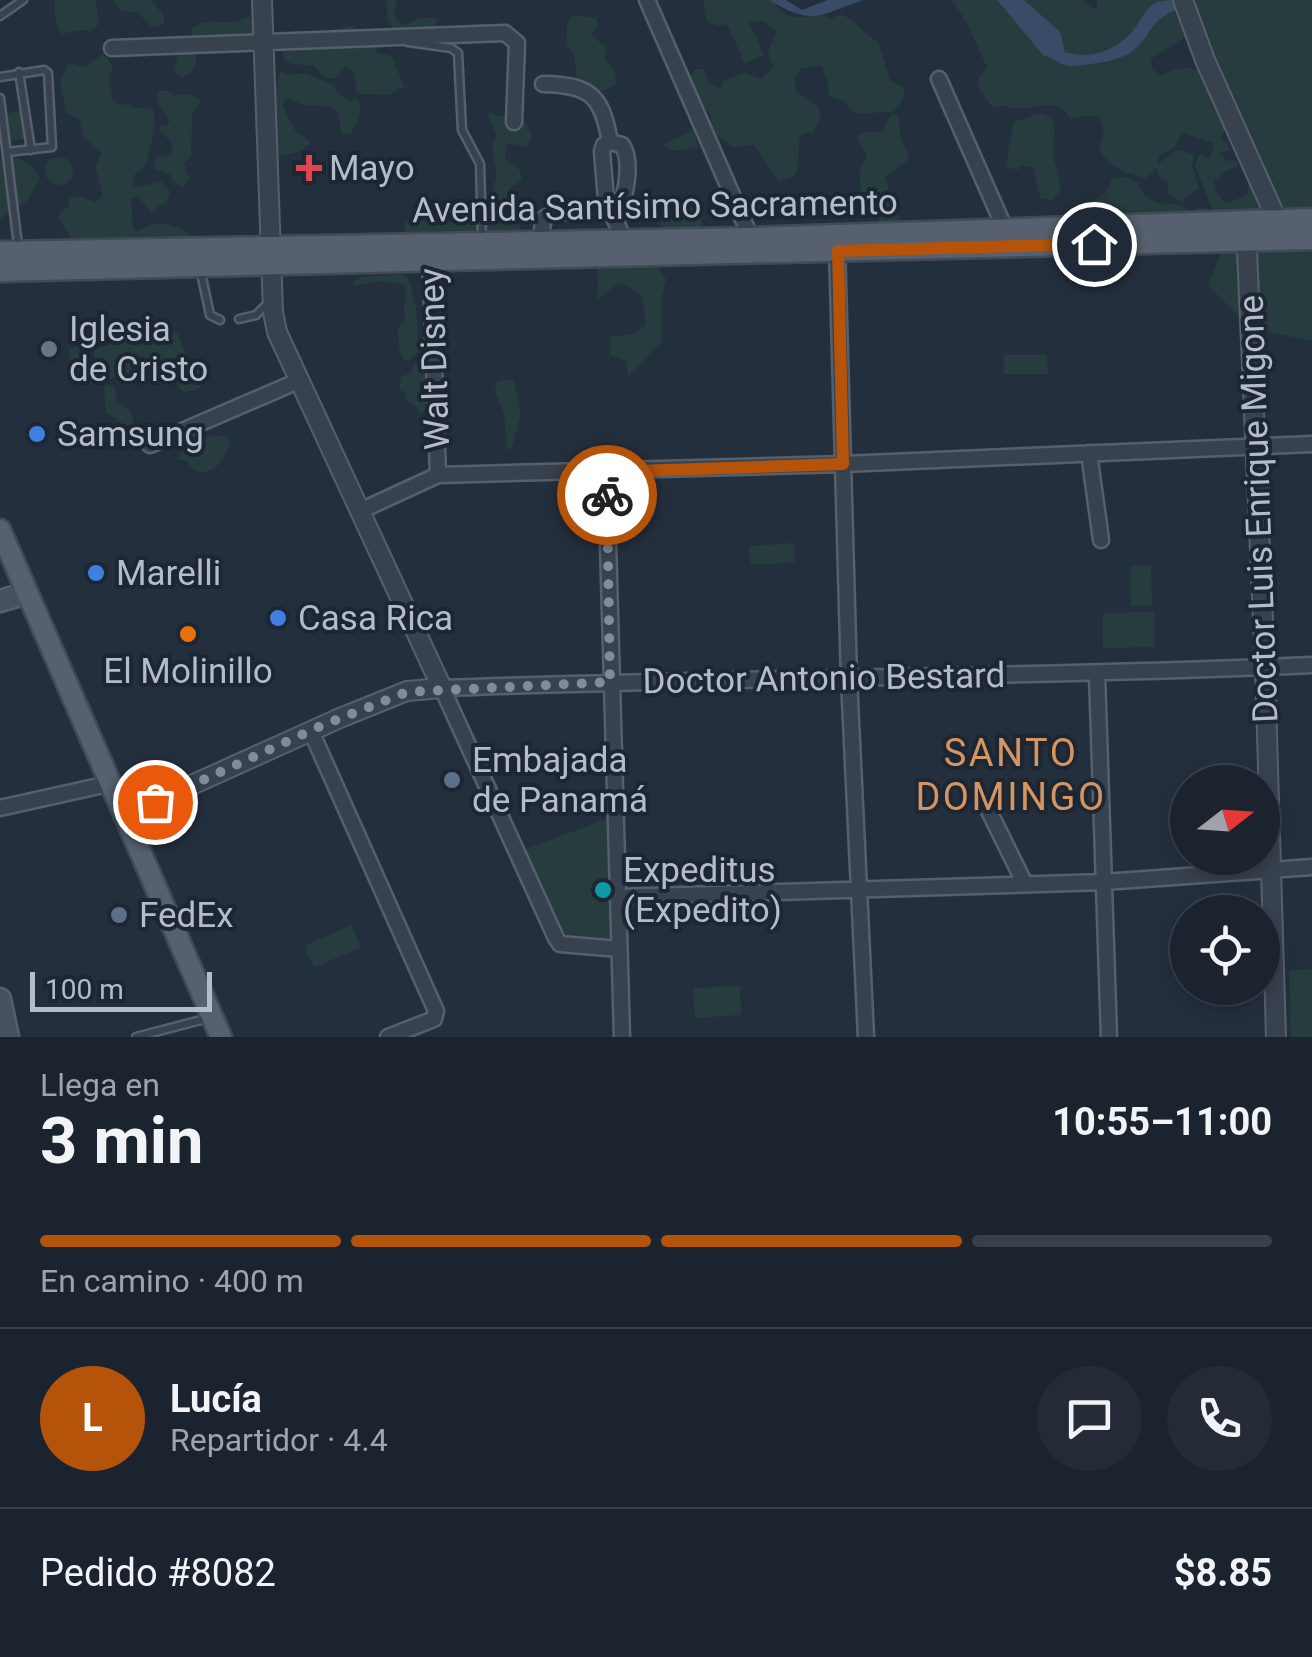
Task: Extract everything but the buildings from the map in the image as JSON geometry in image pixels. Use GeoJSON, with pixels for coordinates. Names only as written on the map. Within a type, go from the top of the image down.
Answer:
{"type":"FeatureCollection","features":[{"type":"Feature","properties":{"kind":"main road","name":"Avenida Santísimo Sacramento"},"geometry":{"type":"LineString","coordinates":[[1281,230],[1312,219]]}},
{"type":"Feature","properties":{"kind":"main road","name":"Avenida Santísimo Sacramento"},"geometry":{"type":"LineString","coordinates":[[430,253],[482,243],[622,239],[751,238],[837,243],[1004,229],[1246,231]]}},
{"type":"Feature","properties":{"kind":"main road","name":"Avenida Santísimo Sacramento"},"geometry":{"type":"LineString","coordinates":[[9,252],[271,256],[430,253],[622,239],[837,243],[1281,230],[1312,239]]}},
{"type":"Feature","properties":{"kind":"main road","name":"Avenida Santísimo Sacramento"},"geometry":{"type":"LineString","coordinates":[[0,271],[200,266],[271,256]]}},
{"type":"Feature","properties":{"kind":"main road"},"geometry":{"type":"LineString","coordinates":[[0,530],[14,561],[11,599],[124,816],[221,1037]]}},
{"type":"Feature","properties":{"kind":"main road"},"geometry":{"type":"LineString","coordinates":[[0,999],[8,1037]]}},
{"type":"Feature","properties":{"kind":"street"},"geometry":{"type":"LineString","coordinates":[[262,0],[277,332],[556,938],[560,944],[619,949]]}},
{"type":"Feature","properties":{"kind":"street"},"geometry":{"type":"LineString","coordinates":[[647,0],[751,238]]}},
{"type":"Feature","properties":{"kind":"street"},"geometry":{"type":"LineString","coordinates":[[1184,4],[1204,60],[1281,230]]}},
{"type":"Feature","properties":{"kind":"street"},"geometry":{"type":"LineString","coordinates":[[112,48],[499,32],[510,35],[517,43],[514,122]]}},
{"type":"Feature","properties":{"kind":"street"},"geometry":{"type":"LineString","coordinates":[[939,79],[1004,229]]}},
{"type":"Feature","properties":{"kind":"street"},"geometry":{"type":"LineString","coordinates":[[543,84],[575,86],[588,92],[604,114],[610,142]]}},
{"type":"Feature","properties":{"kind":"street"},"geometry":{"type":"LineString","coordinates":[[610,142],[622,145],[627,154],[622,239],[606,200],[602,150],[610,142]]}},
{"type":"Feature","properties":{"kind":"street"},"geometry":{"type":"LineString","coordinates":[[541,242],[543,220],[551,214],[591,211],[606,200]]}},
{"type":"Feature","properties":{"kind":"street","name":"Doctor Luis Enrique Migone"},"geometry":{"type":"LineString","coordinates":[[1246,231],[1268,765]]}},
{"type":"Feature","properties":{"kind":"street"},"geometry":{"type":"LineString","coordinates":[[837,243],[848,679],[866,1037]]}},
{"type":"Feature","properties":{"kind":"street","name":"Walt Disney"},"geometry":{"type":"LineString","coordinates":[[430,253],[438,475]]}},
{"type":"Feature","properties":{"kind":"street"},"geometry":{"type":"LineString","coordinates":[[150,444],[298,381]]}},
{"type":"Feature","properties":{"kind":"street"},"geometry":{"type":"LineString","coordinates":[[360,511],[438,475],[843,464],[1312,444]]}},
{"type":"Feature","properties":{"kind":"street"},"geometry":{"type":"LineString","coordinates":[[1089,453],[1101,540]]}},
{"type":"Feature","properties":{"kind":"street"},"geometry":{"type":"LineString","coordinates":[[606,472],[622,1037]]}},
{"type":"Feature","properties":{"kind":"street","name":"Doctor Antonio Bestard"},"geometry":{"type":"LineString","coordinates":[[124,816],[407,692],[610,682],[1097,674],[1312,666]]}},
{"type":"Feature","properties":{"kind":"street"},"geometry":{"type":"LineString","coordinates":[[1097,674],[1109,1037]]}},
{"type":"Feature","properties":{"kind":"street"},"geometry":{"type":"LineString","coordinates":[[311,731],[436,1011],[434,1019],[388,1037]]}},
{"type":"Feature","properties":{"kind":"street"},"geometry":{"type":"LineString","coordinates":[[0,808],[108,784]]}},
{"type":"Feature","properties":{"kind":"street"},"geometry":{"type":"LineString","coordinates":[[985,803],[1024,884]]}},
{"type":"Feature","properties":{"kind":"street"},"geometry":{"type":"LineString","coordinates":[[1280,868],[1312,866]]}},
{"type":"Feature","properties":{"kind":"street"},"geometry":{"type":"LineString","coordinates":[[617,897],[1104,882],[1188,875]]}},
{"type":"Feature","properties":{"kind":"street","name":"Doctor Luis Enrique Migone"},"geometry":{"type":"LineString","coordinates":[[1271,875],[1276,1037]]}},
{"type":"Feature","properties":{"kind":"lane"},"geometry":{"type":"LineString","coordinates":[[0,16],[23,0]]}},
{"type":"Feature","properties":{"kind":"lane"},"geometry":{"type":"LineString","coordinates":[[399,37],[416,44],[451,48],[458,54],[462,130],[480,164],[482,243]]}},
{"type":"Feature","properties":{"kind":"lane"},"geometry":{"type":"LineString","coordinates":[[0,77],[19,72],[48,73],[54,144],[50,150],[7,152]]}},
{"type":"Feature","properties":{"kind":"lane"},"geometry":{"type":"LineString","coordinates":[[19,72],[31,151]]}},
{"type":"Feature","properties":{"kind":"lane"},"geometry":{"type":"LineString","coordinates":[[0,98],[7,152],[9,252]]}},
{"type":"Feature","properties":{"kind":"lane"},"geometry":{"type":"LineString","coordinates":[[200,266],[210,316],[220,320]]}},
{"type":"Feature","properties":{"kind":"lane"},"geometry":{"type":"LineString","coordinates":[[239,319],[256,316],[273,299]]}},
{"type":"Feature","properties":{"kind":"lane"},"geometry":{"type":"LineString","coordinates":[[136,1037],[201,1020]]}},
{"type":"Feature","properties":{"kind":"green space"},"geometry":{"type":"Polygon","coordinates":[[[55,0],[96,0],[99,24],[90,32],[61,34],[55,18],[55,0]]]}},
{"type":"Feature","properties":{"kind":"green space"},"geometry":{"type":"Polygon","coordinates":[[[113,0],[151,0],[164,16],[164,24],[151,27],[138,12],[121,11],[113,0]]]}},
{"type":"Feature","properties":{"kind":"green space"},"geometry":{"type":"Polygon","coordinates":[[[386,0],[397,0],[397,21],[404,25],[419,18],[437,18],[434,29],[394,30],[388,20],[386,0]]]}},
{"type":"Feature","properties":{"kind":"green space"},"geometry":{"type":"Polygon","coordinates":[[[703,0],[773,0],[788,16],[845,16],[878,42],[890,80],[904,88],[903,100],[892,113],[860,114],[844,101],[829,96],[821,65],[800,69],[795,79],[796,91],[819,107],[821,117],[813,132],[799,138],[795,176],[779,182],[754,145],[732,147],[709,129],[711,115],[692,94],[689,77],[696,69],[704,69],[709,82],[721,90],[724,80],[745,73],[762,79],[773,67],[768,52],[776,32],[763,21],[749,22],[764,55],[745,64],[727,24],[717,26],[707,21],[703,0]]]}},
{"type":"Feature","properties":{"kind":"green space"},"geometry":{"type":"Polygon","coordinates":[[[952,0],[1084,0],[1092,9],[1097,8],[1097,0],[1167,0],[1175,4],[1185,0],[1312,0],[1312,210],[1284,211],[1271,184],[1267,196],[1272,212],[1125,218],[1116,212],[1089,214],[1087,204],[1106,193],[1112,179],[1127,177],[1154,201],[1191,211],[1204,207],[1213,211],[1195,166],[1200,154],[1210,159],[1214,143],[1183,133],[1174,148],[1159,155],[1158,164],[1176,150],[1194,154],[1192,165],[1199,189],[1186,196],[1183,203],[1169,195],[1167,181],[1156,168],[1146,178],[1125,172],[1108,161],[1099,149],[1104,133],[1099,117],[1071,119],[1054,105],[993,108],[980,91],[978,80],[987,67],[952,0]],[[1184,38],[1151,59],[1155,72],[1162,76],[1187,68],[1226,82],[1214,56],[1195,56],[1184,38]],[[1230,92],[1221,112],[1225,128],[1221,140],[1227,142],[1229,150],[1219,154],[1228,161],[1236,161],[1238,167],[1225,171],[1218,181],[1213,177],[1217,194],[1226,204],[1247,195],[1248,189],[1239,162],[1239,118],[1230,92]]]}},
{"type":"Feature","properties":{"kind":"green space"},"geometry":{"type":"Polygon","coordinates":[[[572,15],[596,18],[598,24],[591,35],[607,48],[605,59],[615,73],[616,85],[597,93],[577,78],[574,53],[566,45],[567,24],[572,15]]]}},
{"type":"Feature","properties":{"kind":"green space"},"geometry":{"type":"Polygon","coordinates":[[[248,17],[256,20],[255,42],[195,45],[191,29],[198,25],[248,17]]]}},
{"type":"Feature","properties":{"kind":"green space"},"geometry":{"type":"Polygon","coordinates":[[[352,26],[365,32],[378,53],[392,56],[405,89],[399,88],[389,95],[357,94],[354,74],[346,66],[335,79],[323,77],[314,66],[292,64],[283,55],[282,48],[322,41],[333,29],[352,26]]]}},
{"type":"Feature","properties":{"kind":"green space"},"geometry":{"type":"Polygon","coordinates":[[[178,53],[193,53],[196,57],[192,70],[181,77],[174,71],[178,53]]]}},
{"type":"Feature","properties":{"kind":"green space"},"geometry":{"type":"Polygon","coordinates":[[[103,54],[113,66],[109,77],[113,101],[154,110],[149,156],[132,178],[135,187],[162,182],[170,191],[167,202],[152,214],[138,196],[131,199],[133,228],[138,231],[152,225],[171,225],[191,235],[191,240],[76,246],[58,217],[68,207],[70,198],[78,196],[95,202],[103,195],[95,167],[101,153],[82,135],[80,120],[66,112],[60,82],[69,63],[85,67],[103,54]]]}},
{"type":"Feature","properties":{"kind":"green space"},"geometry":{"type":"Polygon","coordinates":[[[280,71],[290,75],[304,73],[334,85],[350,101],[356,97],[360,111],[350,135],[341,134],[339,114],[331,107],[303,105],[288,98],[283,103],[289,118],[296,132],[310,144],[301,151],[275,157],[272,107],[280,71]]]}},
{"type":"Feature","properties":{"kind":"green space"},"geometry":{"type":"Polygon","coordinates":[[[157,91],[191,94],[201,101],[192,114],[191,157],[184,163],[189,179],[182,187],[173,182],[171,174],[155,169],[153,164],[157,157],[170,154],[173,149],[171,141],[159,131],[170,120],[159,105],[157,91]]]}},
{"type":"Feature","properties":{"kind":"green space"},"geometry":{"type":"Polygon","coordinates":[[[26,113],[25,139],[0,142],[0,115],[26,113]]]}},
{"type":"Feature","properties":{"kind":"green space"},"geometry":{"type":"Polygon","coordinates":[[[487,113],[506,117],[509,122],[525,122],[532,135],[527,147],[507,143],[505,159],[519,169],[522,180],[511,187],[499,213],[493,212],[491,201],[497,136],[487,113]]]}},
{"type":"Feature","properties":{"kind":"green space"},"geometry":{"type":"Polygon","coordinates":[[[1043,113],[1055,122],[1053,154],[1061,189],[1053,200],[1040,198],[1034,168],[1006,167],[1013,122],[1043,113]]]}},
{"type":"Feature","properties":{"kind":"green space"},"geometry":{"type":"Polygon","coordinates":[[[894,114],[899,118],[901,140],[909,156],[885,177],[902,225],[879,226],[879,205],[861,194],[859,171],[867,156],[857,137],[883,131],[894,114]]]}},
{"type":"Feature","properties":{"kind":"green space"},"geometry":{"type":"Polygon","coordinates":[[[694,130],[698,148],[671,151],[663,145],[694,130]]]}},
{"type":"Feature","properties":{"kind":"green space"},"geometry":{"type":"Polygon","coordinates":[[[4,154],[30,165],[40,179],[28,200],[0,219],[0,159],[4,154]]]}},
{"type":"Feature","properties":{"kind":"green space"},"geometry":{"type":"Polygon","coordinates":[[[59,157],[69,161],[73,171],[69,181],[59,185],[49,181],[45,171],[49,161],[59,157]]]}},
{"type":"Feature","properties":{"kind":"green space"},"geometry":{"type":"Polygon","coordinates":[[[691,206],[699,213],[703,230],[674,230],[660,225],[662,217],[673,207],[691,206]]]}},
{"type":"Feature","properties":{"kind":"green space"},"geometry":{"type":"Polygon","coordinates":[[[494,218],[507,224],[518,221],[521,234],[406,240],[404,223],[494,218]]]}},
{"type":"Feature","properties":{"kind":"green space"},"geometry":{"type":"Polygon","coordinates":[[[1312,243],[1312,341],[1250,328],[1208,285],[1221,253],[1312,243]]]}},
{"type":"Feature","properties":{"kind":"green space"},"geometry":{"type":"Polygon","coordinates":[[[654,261],[666,279],[661,300],[662,341],[628,377],[626,361],[610,355],[610,336],[630,335],[646,325],[642,297],[617,284],[597,300],[598,266],[654,261]]]}},
{"type":"Feature","properties":{"kind":"green space"},"geometry":{"type":"Polygon","coordinates":[[[403,274],[412,288],[419,351],[408,361],[399,349],[398,328],[405,320],[407,300],[404,284],[380,281],[356,286],[353,282],[361,277],[403,274]]]}},
{"type":"Feature","properties":{"kind":"green space"},"geometry":{"type":"Polygon","coordinates":[[[132,320],[149,332],[158,327],[177,333],[186,355],[201,372],[200,389],[185,392],[175,375],[165,374],[156,363],[141,356],[134,358],[130,372],[96,384],[81,383],[65,372],[69,349],[78,346],[84,369],[89,368],[94,361],[94,349],[118,338],[116,325],[132,320]]]}},
{"type":"Feature","properties":{"kind":"green space"},"geometry":{"type":"Polygon","coordinates":[[[1003,355],[1047,355],[1048,374],[1004,374],[1003,355]]]}},
{"type":"Feature","properties":{"kind":"green space"},"geometry":{"type":"Polygon","coordinates":[[[414,365],[424,369],[426,409],[420,414],[399,389],[402,376],[411,373],[414,365]]]}},
{"type":"Feature","properties":{"kind":"green space"},"geometry":{"type":"Polygon","coordinates":[[[514,381],[521,414],[511,450],[507,448],[504,413],[495,393],[496,382],[514,381]]]}},
{"type":"Feature","properties":{"kind":"green space"},"geometry":{"type":"Polygon","coordinates":[[[107,384],[115,388],[116,401],[130,411],[134,423],[123,427],[106,413],[107,384]]]}},
{"type":"Feature","properties":{"kind":"green space"},"geometry":{"type":"Polygon","coordinates":[[[210,435],[226,436],[231,444],[213,469],[195,471],[186,461],[177,459],[182,452],[210,435]]]}},
{"type":"Feature","properties":{"kind":"green space"},"geometry":{"type":"Polygon","coordinates":[[[794,543],[795,562],[751,565],[749,546],[794,543]]]}},
{"type":"Feature","properties":{"kind":"green space"},"geometry":{"type":"Polygon","coordinates":[[[1151,565],[1152,605],[1131,606],[1130,566],[1151,565]]]}},
{"type":"Feature","properties":{"kind":"green space"},"geometry":{"type":"Polygon","coordinates":[[[1154,612],[1155,647],[1103,648],[1103,613],[1154,612]]]}},
{"type":"Feature","properties":{"kind":"green space"},"geometry":{"type":"Polygon","coordinates":[[[606,819],[610,938],[602,945],[569,938],[564,932],[526,849],[606,819]]]}},
{"type":"Feature","properties":{"kind":"green space"},"geometry":{"type":"Polygon","coordinates":[[[351,925],[361,947],[314,968],[304,946],[351,925]]]}},
{"type":"Feature","properties":{"kind":"green space"},"geometry":{"type":"Polygon","coordinates":[[[1312,969],[1312,1037],[1291,1037],[1289,970],[1312,969]]]}},
{"type":"Feature","properties":{"kind":"green space"},"geometry":{"type":"Polygon","coordinates":[[[740,986],[741,1015],[695,1018],[693,988],[740,986]]]}},
{"type":"Feature","properties":{"kind":"water"},"geometry":{"type":"Polygon","coordinates":[[[769,0],[786,0],[802,10],[828,0],[864,0],[807,16],[769,0]]]}},
{"type":"Feature","properties":{"kind":"water"},"geometry":{"type":"Polygon","coordinates":[[[997,0],[1024,0],[1060,32],[1065,52],[1083,55],[1117,45],[1156,3],[1172,0],[1175,10],[1160,19],[1141,43],[1122,57],[1069,66],[1044,56],[997,0]]]}},
{"type":"Feature","properties":{"kind":"way so far"},"geometry":{"type":"LineString","coordinates":[[155,802],[321,726],[407,692],[610,682],[607,495]]}},
{"type":"Feature","properties":{"kind":"place","name":"Mayo"},"geometry":{"type":"Point","coordinates":[309,168]}},
{"type":"Feature","properties":{"kind":"place","name":"Iglesia de Cristo"},"geometry":{"type":"Point","coordinates":[49,349]}},
{"type":"Feature","properties":{"kind":"place","name":"Samsung"},"geometry":{"type":"Point","coordinates":[37,434]}},
{"type":"Feature","properties":{"kind":"place","name":"Marelli"},"geometry":{"type":"Point","coordinates":[96,573]}},
{"type":"Feature","properties":{"kind":"place","name":"Casa Rica"},"geometry":{"type":"Point","coordinates":[278,618]}},
{"type":"Feature","properties":{"kind":"place","name":"El Molinillo"},"geometry":{"type":"Point","coordinates":[188,634]}},
{"type":"Feature","properties":{"kind":"place","name":"Embajada de Panamá"},"geometry":{"type":"Point","coordinates":[452,780]}},
{"type":"Feature","properties":{"kind":"place","name":"Expeditus (Expedito)"},"geometry":{"type":"Point","coordinates":[603,890]}},
{"type":"Feature","properties":{"kind":"place","name":"FedEx"},"geometry":{"type":"Point","coordinates":[119,915]}},
{"type":"Feature","properties":{"kind":"district","name":"SANTO DOMINGO"},"geometry":{"type":"Point","coordinates":[1011,774]}},
{"type":"Feature","properties":{"kind":"route"},"geometry":{"type":"LineString","coordinates":[[607,495],[606,472],[843,464],[838,251],[1094,244]]}}]}
